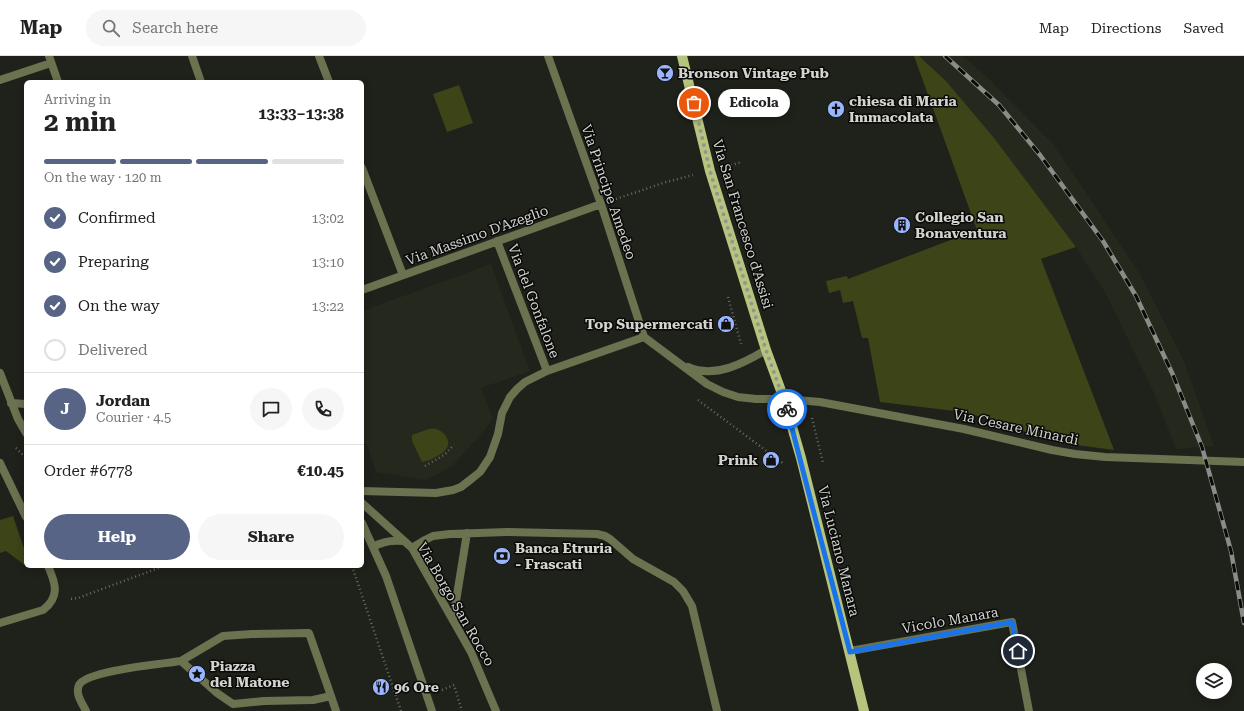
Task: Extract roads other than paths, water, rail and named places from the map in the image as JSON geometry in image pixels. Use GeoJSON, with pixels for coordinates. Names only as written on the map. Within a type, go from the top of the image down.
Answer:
{"type":"FeatureCollection","features":[{"type":"Feature","properties":{"kind":"main road","name":"Via San Francesco d'Assisi"},"geometry":{"type":"LineString","coordinates":[[682,56],[710,171],[766,350],[784,399]]}},
{"type":"Feature","properties":{"kind":"main road","name":"Via Luciano Manara"},"geometry":{"type":"LineString","coordinates":[[784,399],[864,711]]}},
{"type":"Feature","properties":{"kind":"street"},"geometry":{"type":"LineString","coordinates":[[192,56],[200,80]]}},
{"type":"Feature","properties":{"kind":"street"},"geometry":{"type":"LineString","coordinates":[[319,56],[328,80]]}},
{"type":"Feature","properties":{"kind":"street","name":"Via Principe Amedeo"},"geometry":{"type":"LineString","coordinates":[[548,56],[601,204],[644,337]]}},
{"type":"Feature","properties":{"kind":"street"},"geometry":{"type":"LineString","coordinates":[[0,80],[50,59],[57,80]]}},
{"type":"Feature","properties":{"kind":"street"},"geometry":{"type":"LineString","coordinates":[[364,173],[403,275]]}},
{"type":"Feature","properties":{"kind":"street","name":"Via Massimo D'Azeglio"},"geometry":{"type":"LineString","coordinates":[[364,289],[601,204]]}},
{"type":"Feature","properties":{"kind":"street","name":"Via del Gonfalone"},"geometry":{"type":"LineString","coordinates":[[497,241],[547,371]]}},
{"type":"Feature","properties":{"kind":"street"},"geometry":{"type":"LineString","coordinates":[[364,491],[436,493],[453,490],[465,484],[480,472],[490,457],[498,434],[502,413],[510,397],[525,382],[547,371],[644,337],[677,362],[700,371],[715,371],[738,364],[766,350]]}},
{"type":"Feature","properties":{"kind":"street","name":"Via Cesare Minardi"},"geometry":{"type":"LineString","coordinates":[[677,362],[707,384],[738,397],[820,402],[906,417],[1052,450],[1105,458],[1244,462]]}},
{"type":"Feature","properties":{"kind":"street"},"geometry":{"type":"LineString","coordinates":[[0,374],[18,419],[24,430]]}},
{"type":"Feature","properties":{"kind":"street"},"geometry":{"type":"LineString","coordinates":[[11,402],[24,404]]}},
{"type":"Feature","properties":{"kind":"street"},"geometry":{"type":"LineString","coordinates":[[0,463],[24,513]]}},
{"type":"Feature","properties":{"kind":"street","name":"Via Borgo San Rocco"},"geometry":{"type":"LineString","coordinates":[[364,505],[412,548],[474,659],[496,711]]}},
{"type":"Feature","properties":{"kind":"street"},"geometry":{"type":"LineString","coordinates":[[364,527],[386,576],[432,711]]}},
{"type":"Feature","properties":{"kind":"street"},"geometry":{"type":"LineString","coordinates":[[412,548],[433,536],[450,534],[507,532],[597,534],[605,536],[633,559],[670,579],[683,591],[692,606],[717,711]]}},
{"type":"Feature","properties":{"kind":"street"},"geometry":{"type":"LineString","coordinates":[[453,620],[468,533]]}},
{"type":"Feature","properties":{"kind":"street"},"geometry":{"type":"LineString","coordinates":[[373,547],[383,542],[395,540],[403,541]]}},
{"type":"Feature","properties":{"kind":"street"},"geometry":{"type":"LineString","coordinates":[[0,623],[42,610],[53,600],[55,586],[49,568]]}},
{"type":"Feature","properties":{"kind":"street","name":"Vicolo Manara"},"geometry":{"type":"LineString","coordinates":[[850,652],[1012,622],[1029,711]]}},
{"type":"Feature","properties":{"kind":"street"},"geometry":{"type":"LineString","coordinates":[[86,711],[78,694],[78,690],[79,685],[86,678],[117,670],[181,661],[224,636],[309,633],[336,711]]}},
{"type":"Feature","properties":{"kind":"street"},"geometry":{"type":"LineString","coordinates":[[181,661],[217,693],[233,704],[264,701],[313,700],[331,696]]}},
{"type":"Feature","properties":{"kind":"railway"},"geometry":{"type":"LineString","coordinates":[[945,56],[999,105],[1040,155],[1103,241],[1136,296],[1173,375],[1202,447],[1231,551],[1244,623]]}},
{"type":"Feature","properties":{"kind":"place","name":"Bronson Vintage Pub"},"geometry":{"type":"Point","coordinates":[665,73]}},
{"type":"Feature","properties":{"kind":"place","name":"Edicola"},"geometry":{"type":"Point","coordinates":[694,103]}},
{"type":"Feature","properties":{"kind":"place","name":"chiesa di Maria Immacolata"},"geometry":{"type":"Point","coordinates":[836,109]}},
{"type":"Feature","properties":{"kind":"place","name":"Collegio San Bonaventura"},"geometry":{"type":"Point","coordinates":[902,225]}},
{"type":"Feature","properties":{"kind":"place","name":"Top Supermercati"},"geometry":{"type":"Point","coordinates":[726,324]}},
{"type":"Feature","properties":{"kind":"place","name":"Prink"},"geometry":{"type":"Point","coordinates":[771,460]}},
{"type":"Feature","properties":{"kind":"place","name":"Banca Etruria - Frascati"},"geometry":{"type":"Point","coordinates":[502,556]}},
{"type":"Feature","properties":{"kind":"place","name":"Piazza del Matone"},"geometry":{"type":"Point","coordinates":[197,674]}},
{"type":"Feature","properties":{"kind":"place","name":"96 Ore"},"geometry":{"type":"Point","coordinates":[381,687]}}]}
